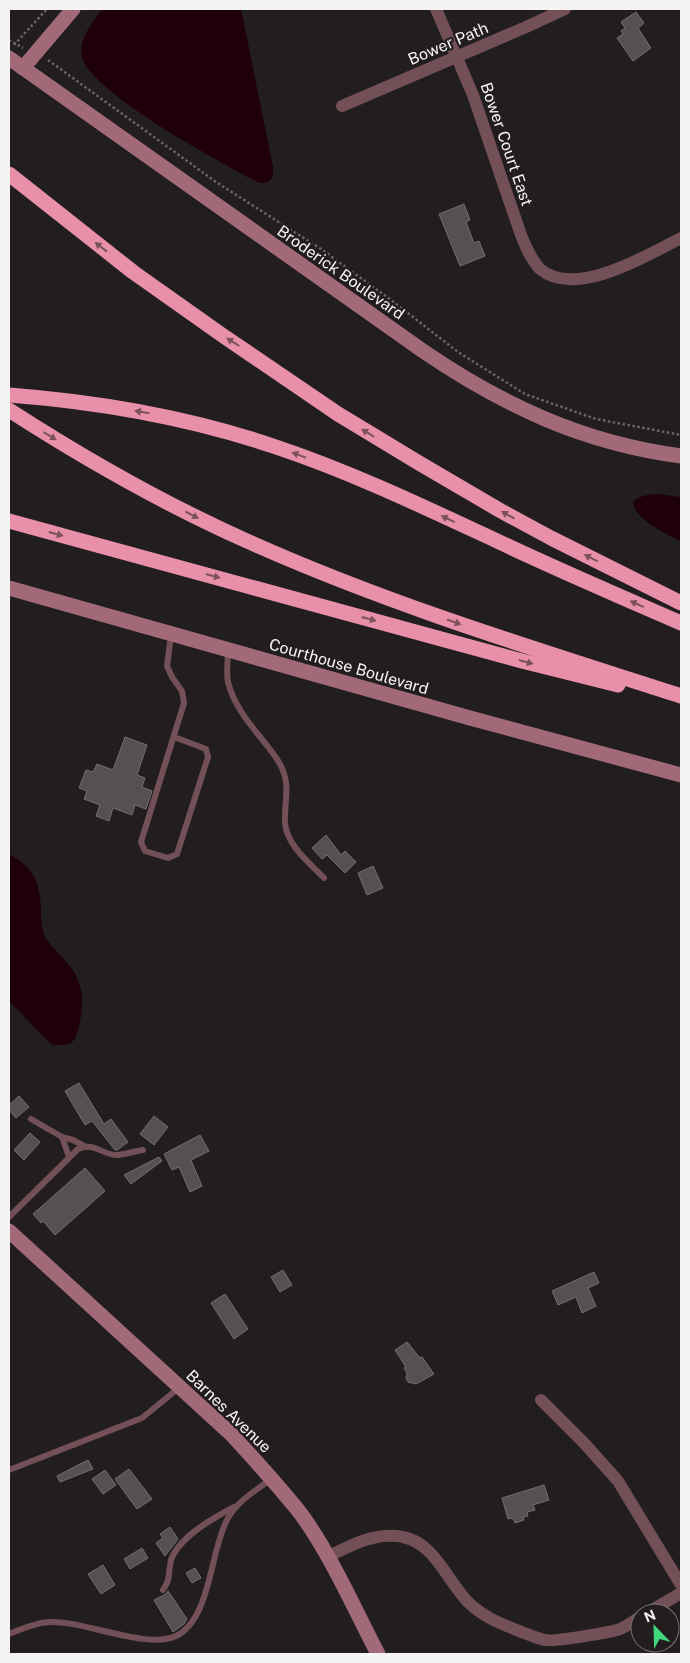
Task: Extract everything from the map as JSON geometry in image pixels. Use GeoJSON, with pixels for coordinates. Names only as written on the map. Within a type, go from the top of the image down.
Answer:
{"type":"FeatureCollection","features":[{"type":"Feature","properties":{"kind":"highway"},"geometry":{"type":"LineString","coordinates":[[9,174],[132,272],[346,419],[501,511],[681,603]]}},
{"type":"Feature","properties":{"kind":"highway"},"geometry":{"type":"LineString","coordinates":[[9,394],[117,408],[184,420],[279,448],[331,467],[681,623]]}},
{"type":"Feature","properties":{"kind":"highway"},"geometry":{"type":"LineString","coordinates":[[9,410],[60,442],[196,517],[286,558],[408,606],[681,696]]}},
{"type":"Feature","properties":{"kind":"highway"},"geometry":{"type":"LineString","coordinates":[[9,521],[681,702]]}},
{"type":"Feature","properties":{"kind":"street"},"geometry":{"type":"LineString","coordinates":[[23,68],[73,9]]}},
{"type":"Feature","properties":{"kind":"street","name":"Bower Court East"},"geometry":{"type":"LineString","coordinates":[[436,9],[473,95],[529,254],[541,269],[559,279],[591,278],[637,260],[681,238]]}},
{"type":"Feature","properties":{"kind":"street","name":"Bower Path"},"geometry":{"type":"LineString","coordinates":[[342,106],[458,57],[564,9]]}},
{"type":"Feature","properties":{"kind":"street","name":"Broderick Boulevard"},"geometry":{"type":"LineString","coordinates":[[12,51],[23,68],[423,351],[483,390],[513,405],[576,431],[630,447],[681,456]]}},
{"type":"Feature","properties":{"kind":"street","name":"Courthouse Boulevard"},"geometry":{"type":"LineString","coordinates":[[9,588],[681,775]]}},
{"type":"Feature","properties":{"kind":"street","name":"Barnes Avenue"},"geometry":{"type":"LineString","coordinates":[[9,1231],[180,1387],[230,1434],[272,1478],[302,1516],[327,1557],[378,1654]]}},
{"type":"Feature","properties":{"kind":"street"},"geometry":{"type":"LineString","coordinates":[[541,1400],[618,1481],[681,1585]]}},
{"type":"Feature","properties":{"kind":"street"},"geometry":{"type":"LineString","coordinates":[[327,1557],[375,1537],[390,1535],[404,1537],[418,1542],[428,1550],[468,1602],[495,1622],[547,1641],[619,1630],[630,1623]]}},
{"type":"Feature","properties":{"kind":"street"},"geometry":{"type":"LineString","coordinates":[[664,1603],[681,1593]]}},
{"type":"Feature","properties":{"kind":"lane"},"geometry":{"type":"LineString","coordinates":[[172,634],[167,666],[182,691],[184,703],[141,842],[144,851],[168,858],[177,854],[208,757],[206,749],[174,736]]}},
{"type":"Feature","properties":{"kind":"lane"},"geometry":{"type":"LineString","coordinates":[[228,650],[228,680],[232,696],[249,724],[280,764],[285,775],[287,790],[285,821],[290,840],[296,849],[324,878]]}},
{"type":"Feature","properties":{"kind":"lane"},"geometry":{"type":"LineString","coordinates":[[31,1119],[62,1137],[115,1155],[143,1150]]}},
{"type":"Feature","properties":{"kind":"lane"},"geometry":{"type":"LineString","coordinates":[[62,1137],[69,1157]]}},
{"type":"Feature","properties":{"kind":"lane"},"geometry":{"type":"LineString","coordinates":[[9,1217],[69,1157],[84,1146]]}},
{"type":"Feature","properties":{"kind":"lane"},"geometry":{"type":"LineString","coordinates":[[9,1470],[142,1418],[180,1387]]}},
{"type":"Feature","properties":{"kind":"lane"},"geometry":{"type":"LineString","coordinates":[[163,1590],[168,1583],[172,1560],[181,1545],[197,1529],[235,1507],[272,1478]]}},
{"type":"Feature","properties":{"kind":"lane"},"geometry":{"type":"LineString","coordinates":[[9,1634],[34,1625],[50,1622],[128,1636],[159,1639],[175,1637],[188,1628],[194,1620],[206,1592],[226,1522],[235,1507]]}},
{"type":"Feature","properties":{"kind":"path"},"geometry":{"type":"LineString","coordinates":[[12,51],[46,9]]}},
{"type":"Feature","properties":{"kind":"path"},"geometry":{"type":"LineString","coordinates":[[9,40],[12,51]]}},
{"type":"Feature","properties":{"kind":"path"},"geometry":{"type":"LineString","coordinates":[[12,51],[36,52],[216,182],[321,249],[458,352],[525,394],[596,419],[681,435]]}},
{"type":"Feature","properties":{"kind":"shaded area"},"geometry":{"type":"Polygon","coordinates":[[[102,9],[241,9],[273,167],[272,178],[268,182],[257,182],[160,126],[108,89],[91,72],[82,57],[82,44],[87,31],[102,9]]]}},
{"type":"Feature","properties":{"kind":"shaded area"},"geometry":{"type":"Polygon","coordinates":[[[657,494],[681,497],[681,541],[645,520],[635,508],[633,502],[638,498],[657,494]]]}},
{"type":"Feature","properties":{"kind":"shaded area"},"geometry":{"type":"Polygon","coordinates":[[[9,854],[25,866],[35,879],[40,894],[41,923],[45,937],[73,970],[80,985],[82,999],[79,1025],[74,1040],[67,1044],[52,1045],[9,1001],[9,854]]]}},
{"type":"Feature","properties":{"kind":"building"},"geometry":{"type":"Polygon","coordinates":[[[636,12],[644,23],[638,28],[651,48],[633,61],[617,38],[623,34],[621,31],[625,28],[621,22],[636,12]]]}},
{"type":"Feature","properties":{"kind":"building"},"geometry":{"type":"Polygon","coordinates":[[[464,204],[470,220],[466,222],[474,243],[479,241],[485,256],[460,266],[439,214],[464,204]]]}},
{"type":"Feature","properties":{"kind":"building"},"geometry":{"type":"Polygon","coordinates":[[[125,737],[147,745],[137,775],[145,778],[142,787],[152,791],[146,809],[135,805],[132,815],[113,808],[109,821],[96,816],[100,805],[84,799],[87,791],[79,788],[86,770],[93,772],[97,764],[113,770],[125,737]]]}},
{"type":"Feature","properties":{"kind":"building"},"geometry":{"type":"Polygon","coordinates":[[[326,835],[341,855],[345,851],[356,862],[345,873],[327,855],[322,859],[312,848],[326,835]]]}},
{"type":"Feature","properties":{"kind":"building"},"geometry":{"type":"Polygon","coordinates":[[[373,866],[383,888],[367,895],[358,873],[373,866]]]}},
{"type":"Feature","properties":{"kind":"building"},"geometry":{"type":"Polygon","coordinates":[[[79,1083],[104,1124],[111,1119],[128,1142],[117,1150],[115,1150],[92,1121],[85,1125],[65,1091],[79,1083]]]}},
{"type":"Feature","properties":{"kind":"building"},"geometry":{"type":"Polygon","coordinates":[[[19,1096],[29,1107],[16,1118],[9,1110],[9,1105],[19,1096]]]}},
{"type":"Feature","properties":{"kind":"building"},"geometry":{"type":"Polygon","coordinates":[[[154,1116],[168,1127],[154,1145],[140,1134],[154,1116]]]}},
{"type":"Feature","properties":{"kind":"building"},"geometry":{"type":"Polygon","coordinates":[[[30,1133],[40,1142],[24,1160],[14,1150],[30,1133]]]}},
{"type":"Feature","properties":{"kind":"building"},"geometry":{"type":"Polygon","coordinates":[[[200,1135],[209,1151],[191,1160],[202,1186],[190,1192],[179,1167],[172,1170],[164,1154],[200,1135]]]}},
{"type":"Feature","properties":{"kind":"building"},"geometry":{"type":"Polygon","coordinates":[[[159,1157],[162,1161],[131,1184],[124,1175],[159,1157]]]}},
{"type":"Feature","properties":{"kind":"building"},"geometry":{"type":"Polygon","coordinates":[[[85,1168],[105,1191],[55,1235],[43,1221],[41,1223],[33,1214],[85,1168]]]}},
{"type":"Feature","properties":{"kind":"building"},"geometry":{"type":"Polygon","coordinates":[[[283,1270],[292,1285],[280,1292],[271,1277],[283,1270]]]}},
{"type":"Feature","properties":{"kind":"building"},"geometry":{"type":"Polygon","coordinates":[[[594,1272],[599,1283],[588,1288],[596,1306],[582,1313],[576,1297],[558,1305],[552,1291],[594,1272]]]}},
{"type":"Feature","properties":{"kind":"building"},"geometry":{"type":"Polygon","coordinates":[[[225,1294],[248,1329],[234,1339],[211,1303],[225,1294]]]}},
{"type":"Feature","properties":{"kind":"building"},"geometry":{"type":"Polygon","coordinates":[[[407,1342],[420,1358],[422,1357],[434,1374],[416,1384],[408,1382],[406,1378],[407,1373],[404,1368],[406,1367],[395,1350],[407,1342]]]}},
{"type":"Feature","properties":{"kind":"building"},"geometry":{"type":"Polygon","coordinates":[[[88,1460],[93,1469],[60,1482],[57,1476],[88,1460]]]}},
{"type":"Feature","properties":{"kind":"building"},"geometry":{"type":"Polygon","coordinates":[[[129,1469],[152,1499],[137,1509],[115,1479],[129,1469]]]}},
{"type":"Feature","properties":{"kind":"building"},"geometry":{"type":"Polygon","coordinates":[[[105,1470],[116,1485],[103,1494],[92,1479],[105,1470]]]}},
{"type":"Feature","properties":{"kind":"building"},"geometry":{"type":"Polygon","coordinates":[[[544,1485],[549,1500],[533,1505],[535,1510],[527,1512],[528,1516],[523,1517],[524,1520],[515,1523],[513,1518],[508,1519],[502,1498],[544,1485]]]}},
{"type":"Feature","properties":{"kind":"building"},"geometry":{"type":"Polygon","coordinates":[[[170,1527],[178,1539],[165,1556],[156,1543],[163,1538],[160,1534],[170,1527]]]}},
{"type":"Feature","properties":{"kind":"building"},"geometry":{"type":"Polygon","coordinates":[[[142,1548],[148,1558],[130,1569],[124,1559],[142,1548]]]}},
{"type":"Feature","properties":{"kind":"building"},"geometry":{"type":"Polygon","coordinates":[[[103,1565],[115,1585],[101,1594],[88,1574],[103,1565]]]}},
{"type":"Feature","properties":{"kind":"building"},"geometry":{"type":"Polygon","coordinates":[[[195,1568],[201,1578],[192,1583],[186,1573],[195,1568]]]}},
{"type":"Feature","properties":{"kind":"building"},"geometry":{"type":"Polygon","coordinates":[[[168,1591],[187,1619],[184,1624],[173,1632],[154,1600],[168,1591]]]}}]}
